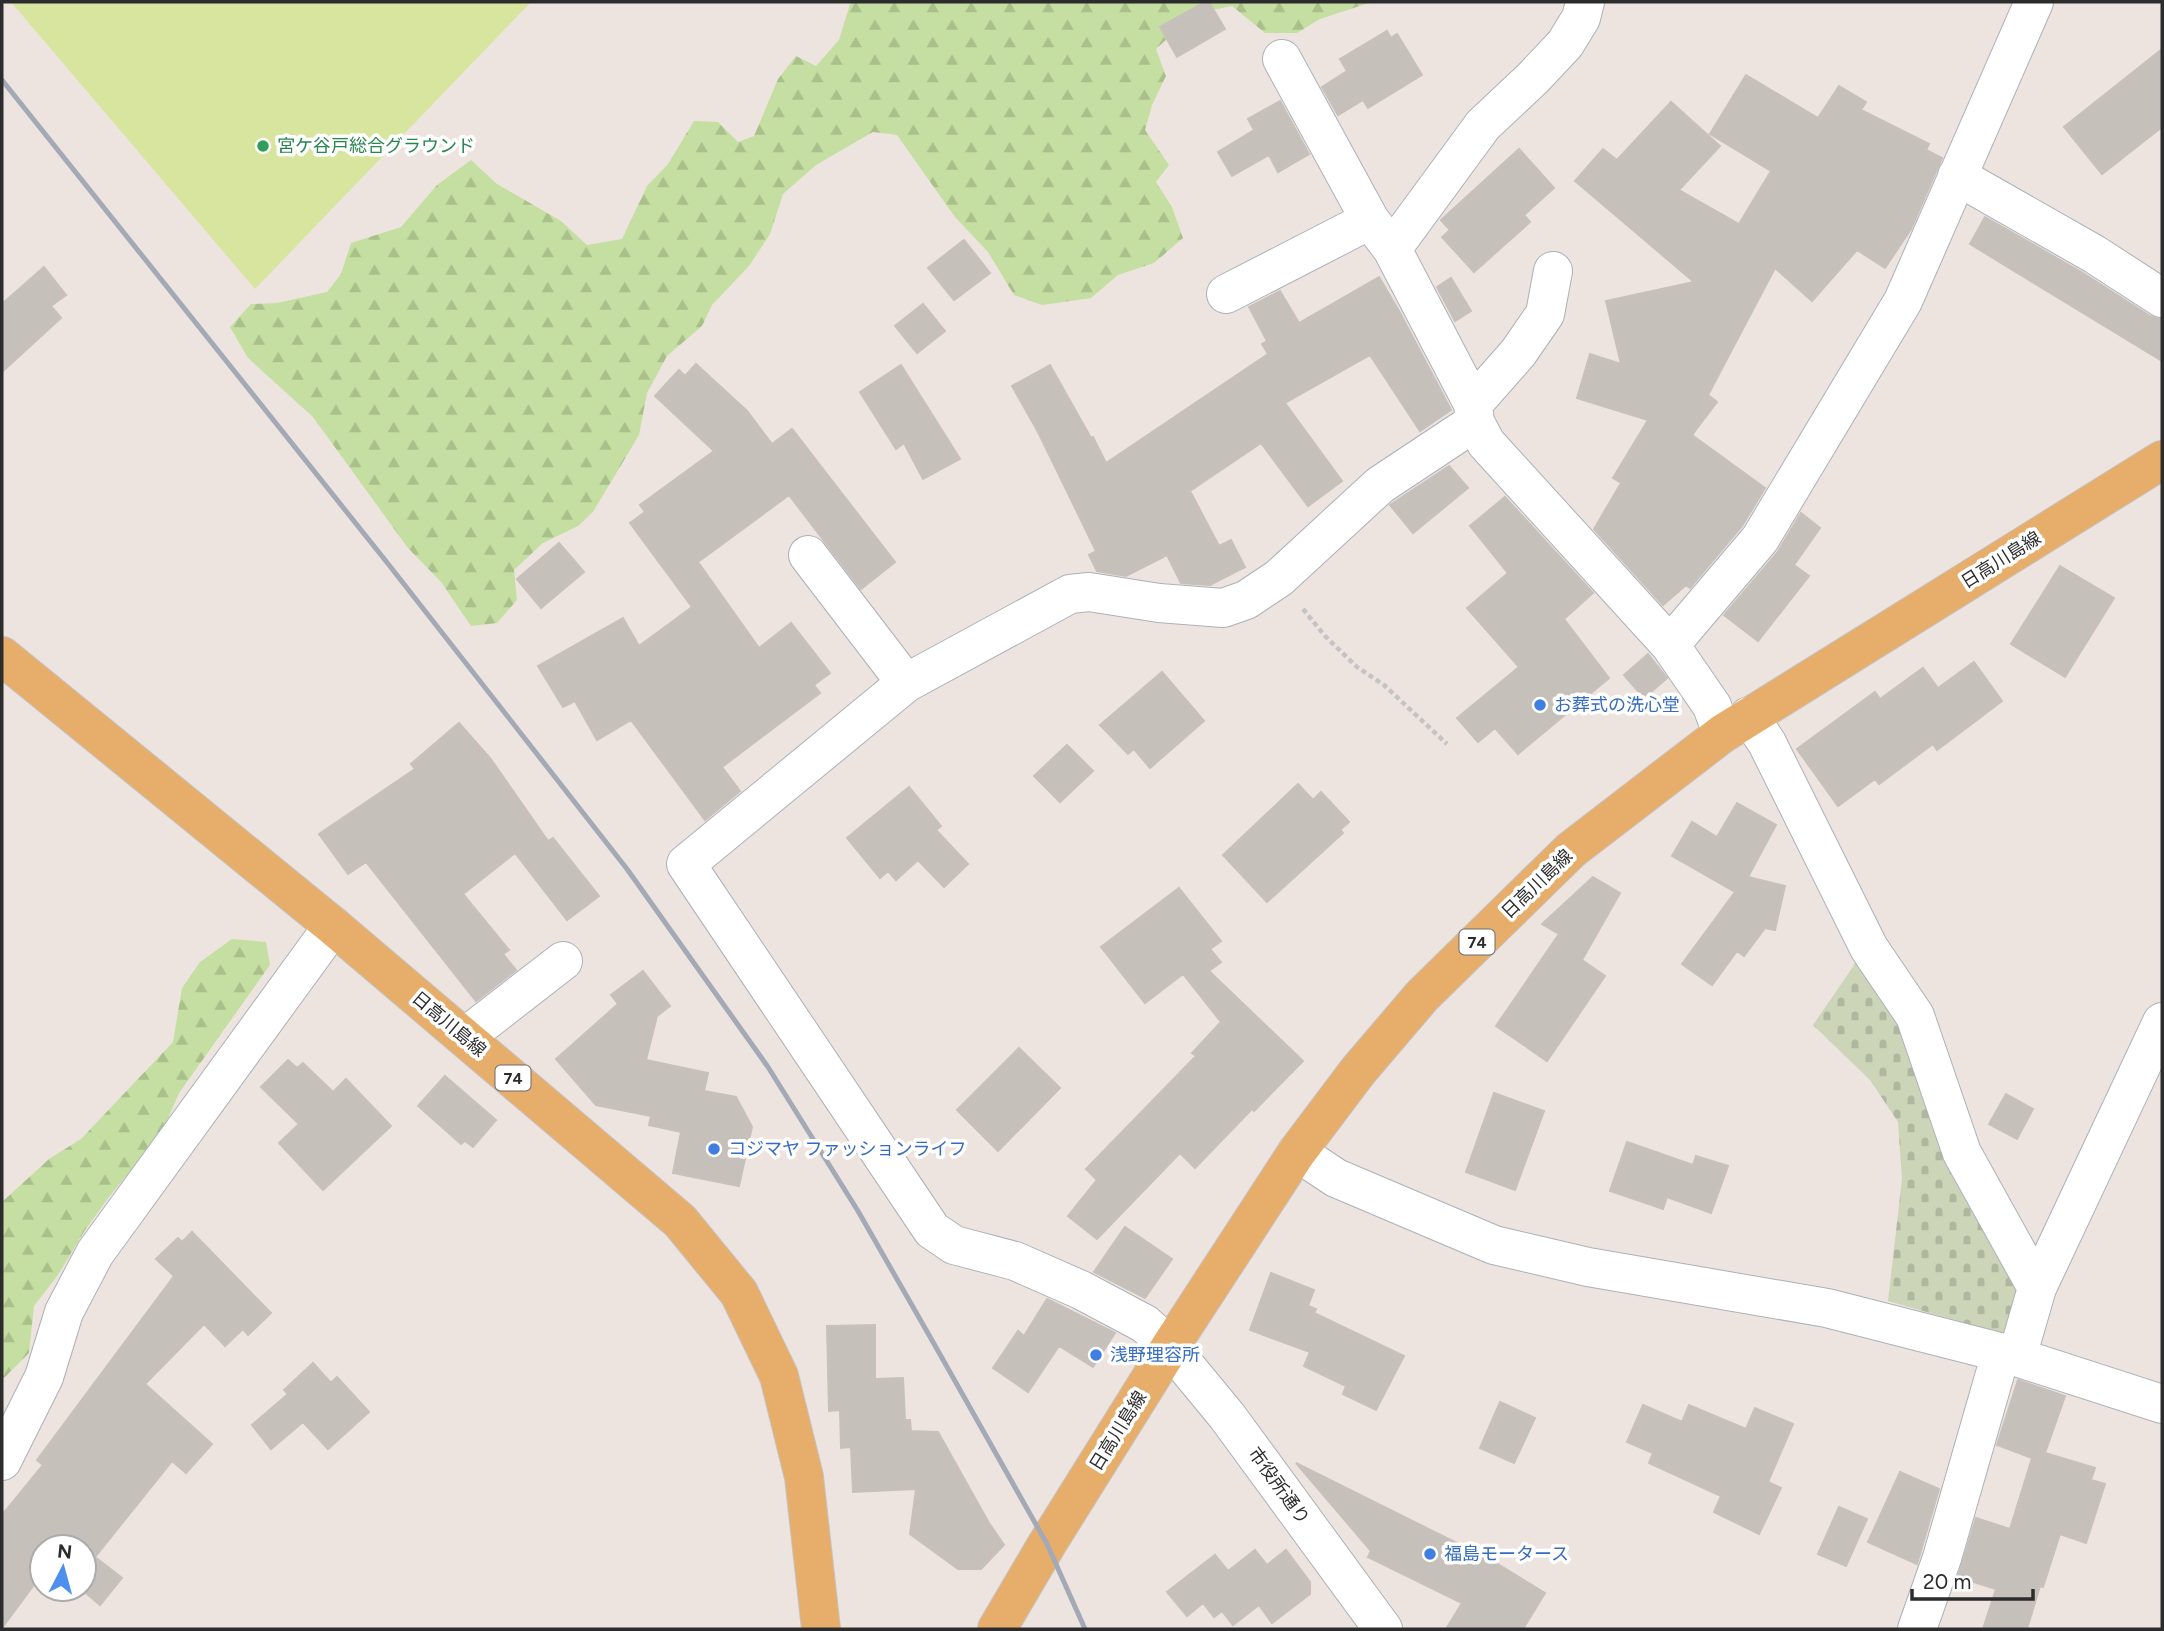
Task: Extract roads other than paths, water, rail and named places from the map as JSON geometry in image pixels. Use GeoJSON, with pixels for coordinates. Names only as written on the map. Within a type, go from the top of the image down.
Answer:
{"type":"FeatureCollection","features":[{"type":"Feature","properties":{"kind":"main road","name":"日高川島線"},"geometry":{"type":"LineString","coordinates":[[997,1629],[1046,1544],[1297,1152],[1358,1071],[1422,996],[1571,850],[1735,725],[2162,460]]}},
{"type":"Feature","properties":{"kind":"main road","name":"日高川島線"},"geometry":{"type":"LineString","coordinates":[[2,656],[333,926],[680,1221],[739,1293],[779,1376],[804,1477],[821,1629]]}},
{"type":"Feature","properties":{"kind":"street"},"geometry":{"type":"LineString","coordinates":[[1226,294],[1381,234],[1483,125],[1565,44],[1581,18],[1585,2]]}},
{"type":"Feature","properties":{"kind":"street"},"geometry":{"type":"LineString","coordinates":[[1670,645],[1760,539],[1902,301],[2034,2]]}},
{"type":"Feature","properties":{"kind":"street"},"geometry":{"type":"LineString","coordinates":[[1282,60],[1381,234],[1474,413],[1486,443],[1670,645],[1712,706],[1735,725],[1767,743],[1869,948],[1915,1016],[1962,1153],[2037,1288]]}},
{"type":"Feature","properties":{"kind":"street"},"geometry":{"type":"LineString","coordinates":[[1958,176],[2094,254],[2162,298]]}},
{"type":"Feature","properties":{"kind":"street"},"geometry":{"type":"LineString","coordinates":[[808,555],[906,683],[1070,594],[1089,592],[1159,603],[1223,608],[1246,600],[1279,578],[1380,485],[1474,413],[1545,314],[1553,271]]}},
{"type":"Feature","properties":{"kind":"street","name":"市役所通り"},"geometry":{"type":"LineString","coordinates":[[906,683],[686,864],[932,1230],[954,1245],[1015,1261],[1081,1290],[1144,1324],[1170,1347],[1257,1455],[1383,1629]]}},
{"type":"Feature","properties":{"kind":"street"},"geometry":{"type":"LineString","coordinates":[[2,1461],[44,1377],[64,1312],[95,1253],[333,926]]}},
{"type":"Feature","properties":{"kind":"street"},"geometry":{"type":"LineString","coordinates":[[465,1037],[563,961]]}},
{"type":"Feature","properties":{"kind":"street"},"geometry":{"type":"LineString","coordinates":[[1917,1629],[2009,1355],[2037,1288],[2162,1022]]}},
{"type":"Feature","properties":{"kind":"street"},"geometry":{"type":"LineString","coordinates":[[1297,1152],[1336,1178],[1494,1245],[1588,1267],[1827,1308],[2009,1355],[2162,1404]]}},
{"type":"Feature","properties":{"kind":"railway"},"geometry":{"type":"LineString","coordinates":[[2,80],[389,565],[627,869],[768,1067],[858,1211],[1047,1544],[1085,1629]]}},
{"type":"Feature","properties":{"kind":"place","name":"宮ケ谷戸総合グラウンド"},"geometry":{"type":"Point","coordinates":[263,146]}},
{"type":"Feature","properties":{"kind":"place","name":"お葬式の洗心堂"},"geometry":{"type":"Point","coordinates":[1540,705]}},
{"type":"Feature","properties":{"kind":"place","name":"コジマヤ ファッションライフ"},"geometry":{"type":"Point","coordinates":[714,1149]}},
{"type":"Feature","properties":{"kind":"place","name":"浅野理容所"},"geometry":{"type":"Point","coordinates":[1096,1355]}},
{"type":"Feature","properties":{"kind":"place","name":"福島モータース"},"geometry":{"type":"Point","coordinates":[1430,1554]}}]}
